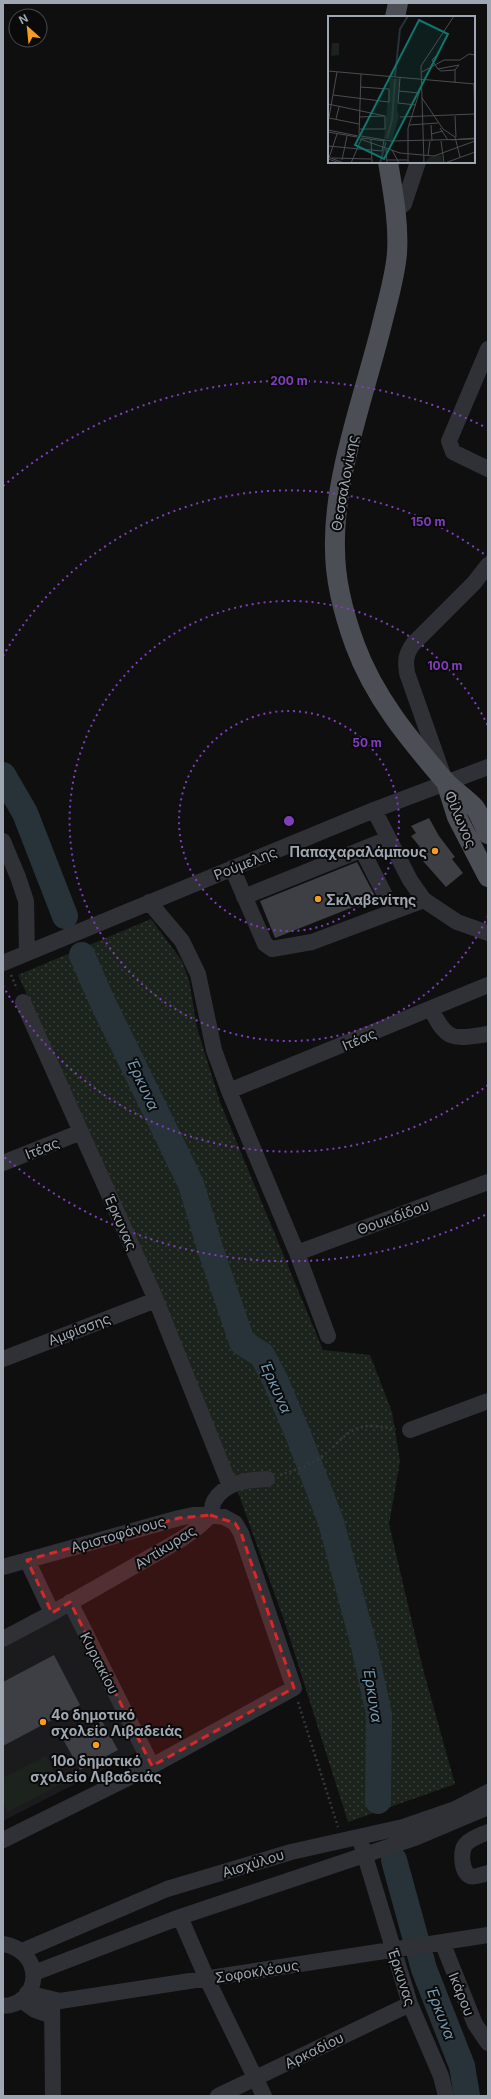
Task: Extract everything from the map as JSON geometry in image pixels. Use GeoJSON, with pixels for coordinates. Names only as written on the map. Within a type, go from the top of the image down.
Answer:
{"type":"FeatureCollection","features":[{"type":"Feature","properties":{"kind":"main road"},"geometry":{"type":"LineString","coordinates":[[395,16],[398,3]]}},
{"type":"Feature","properties":{"kind":"main road","name":"Θεσσαλονίκης"},"geometry":{"type":"LineString","coordinates":[[388,163],[398,240],[396,265],[345,469],[336,518],[334,549],[344,604],[355,644],[368,675],[386,708],[446,782],[475,809],[488,834]]}},
{"type":"Feature","properties":{"kind":"main road","name":"Φίλωνος"},"geometry":{"type":"LineString","coordinates":[[446,782],[457,817],[488,877]]}},
{"type":"Feature","properties":{"kind":"street"},"geometry":{"type":"LineString","coordinates":[[395,210],[404,204],[418,163]]}},
{"type":"Feature","properties":{"kind":"street"},"geometry":{"type":"LineString","coordinates":[[488,349],[449,441],[454,452],[488,469]]}},
{"type":"Feature","properties":{"kind":"street"},"geometry":{"type":"LineString","coordinates":[[446,782],[407,672],[405,662],[407,653],[413,644],[474,583],[488,566]]}},
{"type":"Feature","properties":{"kind":"street","name":"Ρούμελης"},"geometry":{"type":"LineString","coordinates":[[4,963],[27,952],[374,810],[488,767]]}},
{"type":"Feature","properties":{"kind":"street"},"geometry":{"type":"LineString","coordinates":[[374,810],[410,880],[424,900],[457,922],[488,933]]}},
{"type":"Feature","properties":{"kind":"street"},"geometry":{"type":"LineString","coordinates":[[244,897],[388,839]]}},
{"type":"Feature","properties":{"kind":"street"},"geometry":{"type":"LineString","coordinates":[[3,841],[26,901],[27,952]]}},
{"type":"Feature","properties":{"kind":"street"},"geometry":{"type":"LineString","coordinates":[[362,850],[393,911]]}},
{"type":"Feature","properties":{"kind":"street"},"geometry":{"type":"LineString","coordinates":[[232,868],[265,944],[272,949],[312,942],[424,900]]}},
{"type":"Feature","properties":{"kind":"street"},"geometry":{"type":"LineString","coordinates":[[149,902],[182,941],[198,974],[214,1050],[229,1091],[297,1252],[328,1336]]}},
{"type":"Feature","properties":{"kind":"street","name":"Ιτέας"},"geometry":{"type":"LineString","coordinates":[[229,1091],[488,984]]}},
{"type":"Feature","properties":{"kind":"street","name":"Έρκυνας"},"geometry":{"type":"LineString","coordinates":[[23,1002],[156,1300],[230,1486]]}},
{"type":"Feature","properties":{"kind":"street"},"geometry":{"type":"LineString","coordinates":[[431,1008],[438,1023],[448,1034],[462,1038],[488,1034]]}},
{"type":"Feature","properties":{"kind":"street","name":"Ιτέας"},"geometry":{"type":"LineString","coordinates":[[3,1164],[81,1132]]}},
{"type":"Feature","properties":{"kind":"street","name":"Θουκιδίδου"},"geometry":{"type":"LineString","coordinates":[[297,1252],[488,1182]]}},
{"type":"Feature","properties":{"kind":"street","name":"Αμφίσσης"},"geometry":{"type":"LineString","coordinates":[[3,1359],[156,1300]]}},
{"type":"Feature","properties":{"kind":"street"},"geometry":{"type":"LineString","coordinates":[[410,1430],[488,1401]]}},
{"type":"Feature","properties":{"kind":"street"},"geometry":{"type":"LineString","coordinates":[[210,1515],[214,1502],[220,1494],[230,1486],[251,1480],[267,1479]]}},
{"type":"Feature","properties":{"kind":"street","name":"Αριστοφάνους"},"geometry":{"type":"LineString","coordinates":[[3,1567],[179,1518],[210,1515]]}},
{"type":"Feature","properties":{"kind":"street","name":"Αντίκυρας"},"geometry":{"type":"LineString","coordinates":[[3,1639],[167,1548],[194,1531],[210,1515],[235,1522],[241,1533],[294,1688]]}},
{"type":"Feature","properties":{"kind":"street"},"geometry":{"type":"LineString","coordinates":[[28,1560],[52,1613]]}},
{"type":"Feature","properties":{"kind":"street","name":"Κυριακίου"},"geometry":{"type":"LineString","coordinates":[[70,1602],[152,1766]]}},
{"type":"Feature","properties":{"kind":"street"},"geometry":{"type":"LineString","coordinates":[[3,1840],[152,1766],[294,1688]]}},
{"type":"Feature","properties":{"kind":"street","name":"Αισχύλου"},"geometry":{"type":"LineString","coordinates":[[22,1951],[168,1889],[290,1852],[383,1833],[455,1809],[488,1792]]}},
{"type":"Feature","properties":{"kind":"street","name":"Αισχύλου"},"geometry":{"type":"LineString","coordinates":[[34,1973],[180,1917],[441,1829],[488,1807]]}},
{"type":"Feature","properties":{"kind":"street"},"geometry":{"type":"LineString","coordinates":[[488,1832],[467,1843],[463,1852],[464,1869],[466,1873],[474,1876],[488,1873]]}},
{"type":"Feature","properties":{"kind":"street","name":"Έρκυνας"},"geometry":{"type":"LineString","coordinates":[[360,1838],[410,2004],[441,2076],[446,2096]]}},
{"type":"Feature","properties":{"kind":"street"},"geometry":{"type":"LineString","coordinates":[[180,1917],[207,1979],[264,2096]]}},
{"type":"Feature","properties":{"kind":"street","name":"Σοφοκλέους"},"geometry":{"type":"LineString","coordinates":[[24,1996],[60,2000],[207,1979],[488,1935]]}},
{"type":"Feature","properties":{"kind":"street","name":"Ικάρου"},"geometry":{"type":"LineString","coordinates":[[438,1943],[474,2024],[488,2043]]}},
{"type":"Feature","properties":{"kind":"street"},"geometry":{"type":"LineString","coordinates":[[3,1944],[13,1946],[22,1951],[30,1961],[34,1973],[31,1987],[24,1996],[10,2005],[3,2006]]}},
{"type":"Feature","properties":{"kind":"street"},"geometry":{"type":"LineString","coordinates":[[24,1996],[35,2010],[52,2016]]}},
{"type":"Feature","properties":{"kind":"street"},"geometry":{"type":"LineString","coordinates":[[52,2000],[53,2096]]}},
{"type":"Feature","properties":{"kind":"street","name":"Αρκαδίου"},"geometry":{"type":"LineString","coordinates":[[218,2096],[410,2004]]}},
{"type":"Feature","properties":{"kind":"path"},"geometry":{"type":"LineString","coordinates":[[4,963],[23,1002]]}},
{"type":"Feature","properties":{"kind":"path"},"geometry":{"type":"LineString","coordinates":[[288,1472],[316,1461],[326,1454],[347,1433],[362,1427],[375,1426],[410,1430]]}},
{"type":"Feature","properties":{"kind":"path"},"geometry":{"type":"LineString","coordinates":[[294,1688],[342,1841]]}},
{"type":"Feature","properties":{"kind":"highlighted area"},"geometry":{"type":"Polygon","coordinates":[[[210,1515],[235,1523],[241,1533],[294,1688],[152,1766],[70,1602],[52,1613],[27,1560],[179,1518],[210,1515]]]}},
{"type":"Feature","properties":{"kind":"shaded area"},"geometry":{"type":"Polygon","coordinates":[[[151,919],[182,961],[189,980],[197,1028],[220,1102],[323,1350],[370,1355],[392,1412],[400,1461],[389,1524],[424,1673],[455,1784],[348,1822],[285,1623],[217,1434],[93,1139],[18,975],[151,919]]]}},
{"type":"Feature","properties":{"kind":"shaded area","name":"4ο δημοτικό σχολείο Λιβαδειάς"},"geometry":{"type":"Polygon","coordinates":[[[67,1612],[141,1750],[3,1821],[3,1645],[67,1612]]]}},
{"type":"Feature","properties":{"kind":"shaded area"},"geometry":{"type":"Polygon","coordinates":[[[46,1756],[61,1784],[8,1812],[3,1803],[3,1778],[46,1756]]]}},
{"type":"Feature","properties":{"kind":"building"},"geometry":{"type":"Polygon","coordinates":[[[429,818],[439,836],[455,857],[452,859],[463,873],[446,887],[423,861],[425,859],[418,849],[420,847],[411,836],[416,833],[411,826],[429,818]]]}},
{"type":"Feature","properties":{"kind":"building","name":"Σκλαβενίτης"},"geometry":{"type":"Polygon","coordinates":[[[357,862],[376,898],[275,938],[260,901],[357,862]]]}},
{"type":"Feature","properties":{"kind":"building"},"geometry":{"type":"Polygon","coordinates":[[[54,1655],[80,1705],[3,1746],[3,1682],[54,1655]]]}},
{"type":"Feature","properties":{"kind":"building"},"geometry":{"type":"Polygon","coordinates":[[[102,1721],[118,1750],[80,1770],[64,1741],[102,1721]]]}},
{"type":"Feature","properties":{"kind":"waterway","name":"Έρκυνα"},"geometry":{"type":"LineString","coordinates":[[3,775],[25,813],[65,916]]}},
{"type":"Feature","properties":{"kind":"waterway","name":"Έρκυνα"},"geometry":{"type":"LineString","coordinates":[[82,955],[102,1001],[191,1184],[210,1248],[242,1342],[262,1355],[276,1382],[299,1437],[331,1522],[364,1646],[379,1714],[378,1801]]}},
{"type":"Feature","properties":{"kind":"waterway","name":"Έρκυνα"},"geometry":{"type":"LineString","coordinates":[[394,1860],[424,1969],[462,2066],[467,2096]]}},
{"type":"Feature","properties":{"kind":"place","name":"Παπαχαραλάμπους"},"geometry":{"type":"Point","coordinates":[435,851]}},
{"type":"Feature","properties":{"kind":"place","name":"Σκλαβενίτης"},"geometry":{"type":"Point","coordinates":[318,899]}},
{"type":"Feature","properties":{"kind":"place","name":"4ο δημοτικό σχολείο Λιβαδειάς"},"geometry":{"type":"Point","coordinates":[43,1722]}},
{"type":"Feature","properties":{"kind":"place","name":"10ο δημοτικό σχολείο Λιβαδειάς"},"geometry":{"type":"Point","coordinates":[96,1745]}}]}
